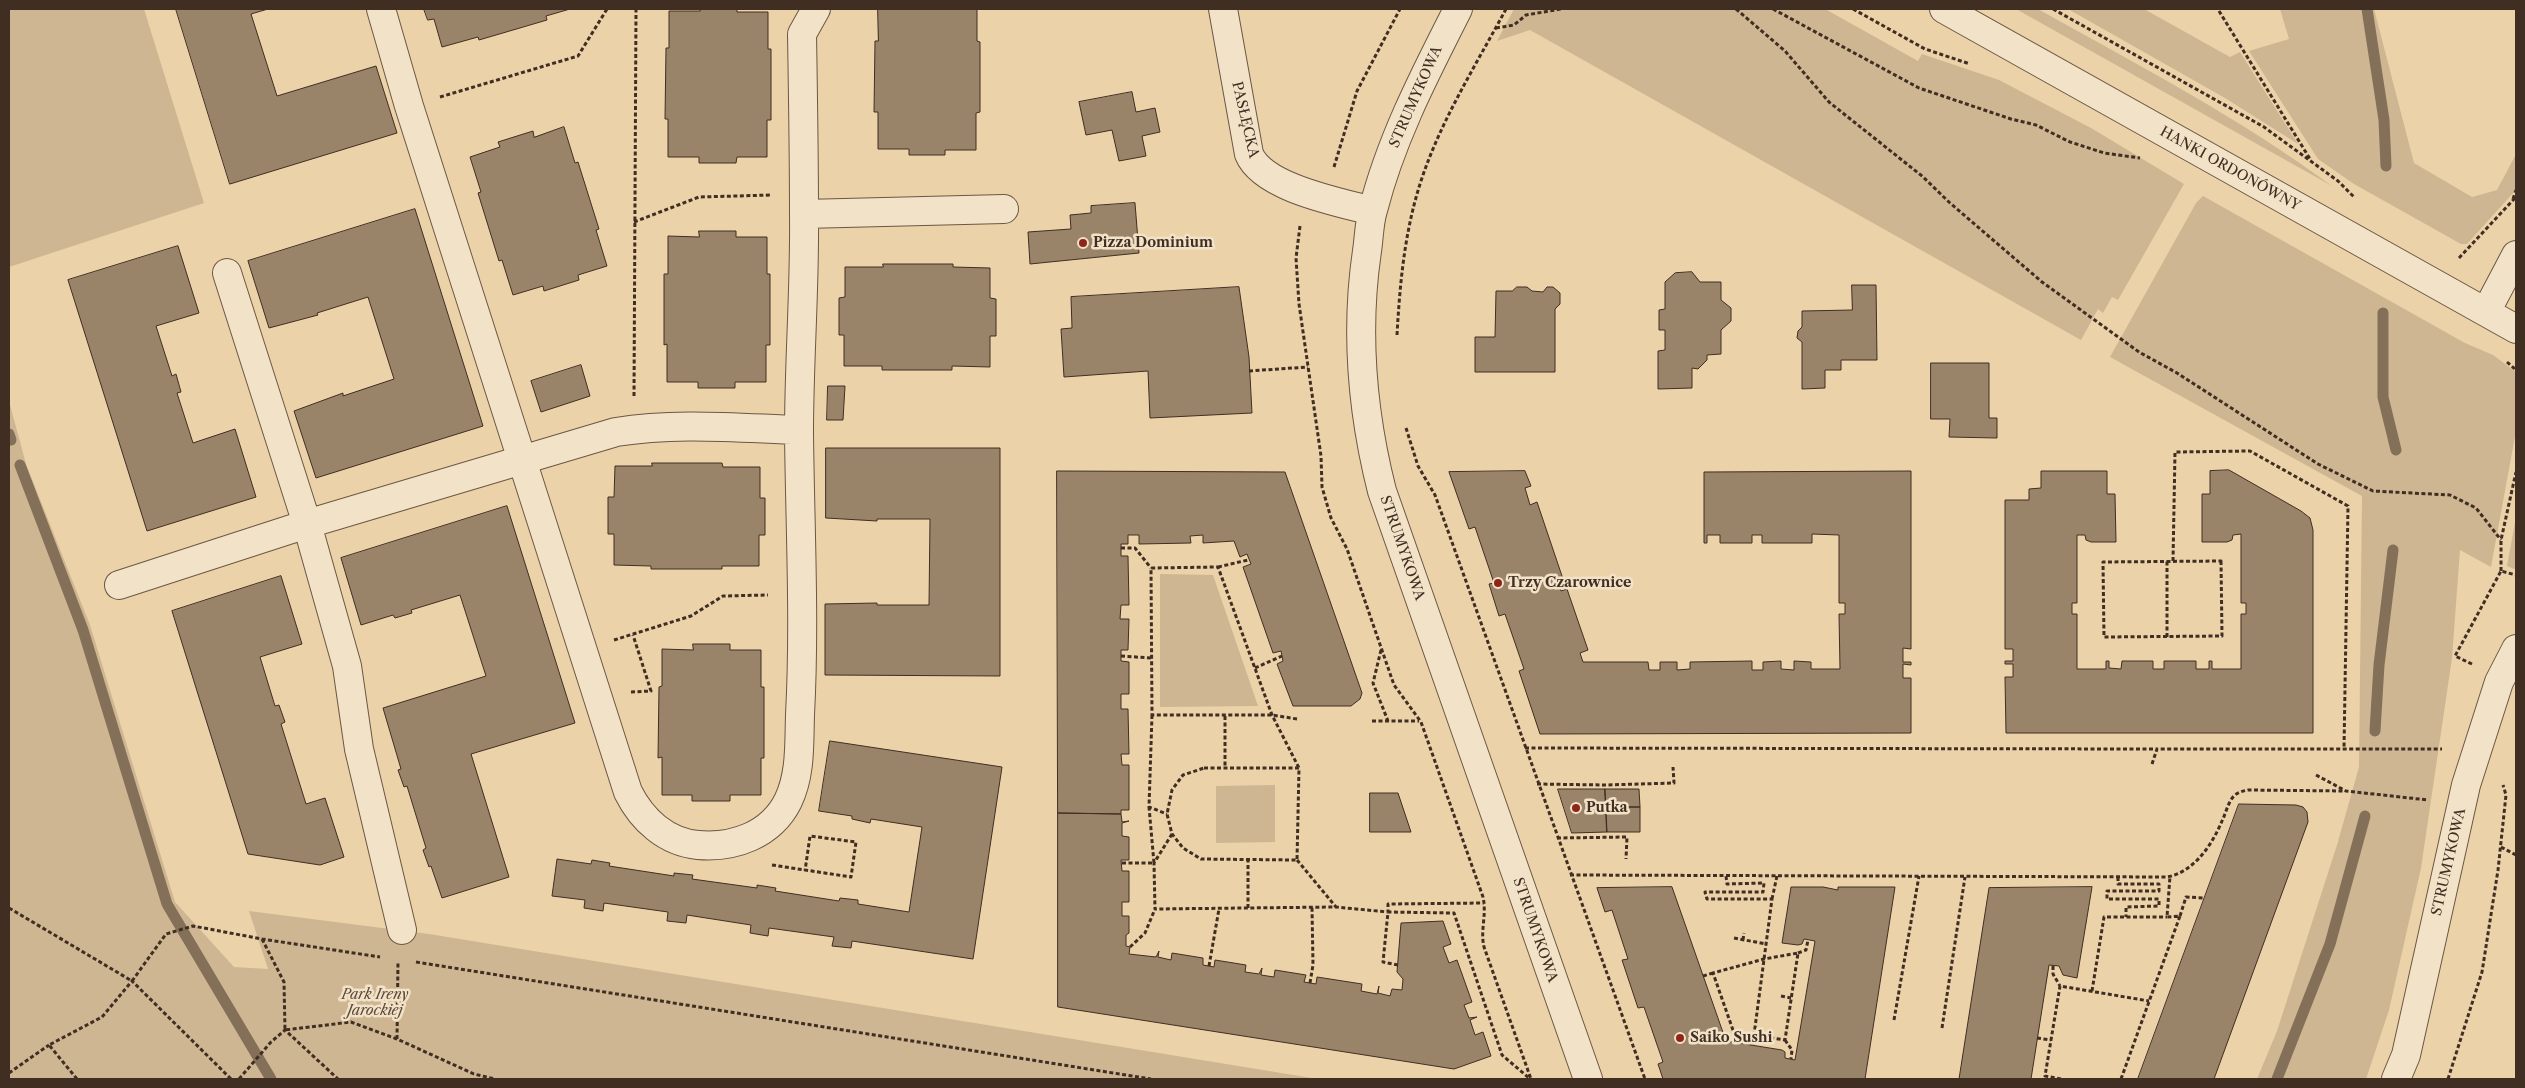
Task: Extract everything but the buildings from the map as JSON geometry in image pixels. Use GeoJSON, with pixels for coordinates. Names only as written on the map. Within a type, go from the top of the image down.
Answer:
{"type":"FeatureCollection","features":[{"type":"Feature","properties":{"kind":"street"},"geometry":{"type":"LineString","coordinates":[[381,9],[409,106],[625,784],[636,808],[664,834],[686,844],[724,845],[746,840],[775,820],[788,801],[798,774],[803,665],[799,430],[804,204],[802,34],[816,9]]}},
{"type":"Feature","properties":{"kind":"street","name":"PASŁĘCKA"},"geometry":{"type":"LineString","coordinates":[[1223,9],[1252,161],[1269,176],[1314,194],[1372,211]]}},
{"type":"Feature","properties":{"kind":"street","name":"STRUMYKOWA"},"geometry":{"type":"LineString","coordinates":[[1458,9],[1409,106],[1372,211],[1363,277],[1360,334],[1368,427],[1375,464],[1395,528],[1588,1079]]}},
{"type":"Feature","properties":{"kind":"street","name":"HANKI ORDONÓWNY"},"geometry":{"type":"LineString","coordinates":[[1944,9],[2516,329]]}},
{"type":"Feature","properties":{"kind":"street"},"geometry":{"type":"LineString","coordinates":[[804,204],[1004,209]]}},
{"type":"Feature","properties":{"kind":"street"},"geometry":{"type":"LineString","coordinates":[[2486,312],[2516,255]]}},
{"type":"Feature","properties":{"kind":"street"},"geometry":{"type":"LineString","coordinates":[[227,273],[307,524],[347,666],[359,749],[402,930]]}},
{"type":"Feature","properties":{"kind":"street"},"geometry":{"type":"LineString","coordinates":[[119,586],[307,524],[616,432],[675,427],[799,430]]}},
{"type":"Feature","properties":{"kind":"street","name":"STRUMYKOWA"},"geometry":{"type":"LineString","coordinates":[[2396,1079],[2406,1055],[2466,785],[2499,682],[2516,650]]}},
{"type":"Feature","properties":{"kind":"path"},"geometry":{"type":"LineString","coordinates":[[409,106],[578,56],[607,9]]}},
{"type":"Feature","properties":{"kind":"path"},"geometry":{"type":"LineString","coordinates":[[634,429],[636,9]]}},
{"type":"Feature","properties":{"kind":"path"},"geometry":{"type":"LineString","coordinates":[[1400,9],[1357,92],[1333,171],[1314,194],[1302,218],[1296,258],[1308,366],[1321,456],[1322,487],[1331,518],[1347,549],[1394,685],[1420,722],[1444,784],[1483,897],[1486,914],[1482,938],[1484,947],[1531,1079]]}},
{"type":"Feature","properties":{"kind":"path"},"geometry":{"type":"LineString","coordinates":[[1397,344],[1403,255],[1422,176],[1449,114],[1506,9]]}},
{"type":"Feature","properties":{"kind":"path"},"geometry":{"type":"LineString","coordinates":[[1496,28],[1514,25],[1526,15],[1561,9]]}},
{"type":"Feature","properties":{"kind":"path"},"geometry":{"type":"LineString","coordinates":[[1736,9],[1785,51],[1828,102],[1922,176],[1950,203],[2042,282],[2139,352],[2177,373],[2318,464],[2373,491],[2450,495],[2476,508],[2501,540]]}},
{"type":"Feature","properties":{"kind":"path"},"geometry":{"type":"LineString","coordinates":[[1773,9],[1919,88],[2011,119],[2036,125],[2070,142],[2104,153],[2145,158]]}},
{"type":"Feature","properties":{"kind":"path"},"geometry":{"type":"LineString","coordinates":[[1853,9],[1925,49]]}},
{"type":"Feature","properties":{"kind":"path"},"geometry":{"type":"LineString","coordinates":[[2054,9],[2264,127],[2338,181],[2357,202]]}},
{"type":"Feature","properties":{"kind":"path"},"geometry":{"type":"LineString","coordinates":[[2219,11],[2312,162]]}},
{"type":"Feature","properties":{"kind":"path"},"geometry":{"type":"LineString","coordinates":[[2512,202],[2516,190]]}},
{"type":"Feature","properties":{"kind":"path"},"geometry":{"type":"LineString","coordinates":[[634,222],[699,197],[804,204]]}},
{"type":"Feature","properties":{"kind":"path"},"geometry":{"type":"LineString","coordinates":[[2459,258],[2516,197]]}},
{"type":"Feature","properties":{"kind":"path"},"geometry":{"type":"LineString","coordinates":[[1249,371],[1308,366]]}},
{"type":"Feature","properties":{"kind":"path"},"geometry":{"type":"LineString","coordinates":[[1406,427],[1418,466],[1435,495],[1537,784],[1645,1079]]}},
{"type":"Feature","properties":{"kind":"path"},"geometry":{"type":"LineString","coordinates":[[2173,561],[2175,452],[2250,451],[2348,506],[2344,749]]}},
{"type":"Feature","properties":{"kind":"path"},"geometry":{"type":"LineString","coordinates":[[2501,571],[2501,540],[2516,472]]}},
{"type":"Feature","properties":{"kind":"path"},"geometry":{"type":"LineString","coordinates":[[1121,548],[1135,548],[1151,568],[1152,715],[1149,808],[1154,863],[1154,909],[1145,934],[1130,947]]}},
{"type":"Feature","properties":{"kind":"path"},"geometry":{"type":"LineString","coordinates":[[1151,568],[1218,567],[1248,560]]}},
{"type":"Feature","properties":{"kind":"path"},"geometry":{"type":"LineString","coordinates":[[2167,637],[2168,561]]}},
{"type":"Feature","properties":{"kind":"path"},"geometry":{"type":"LineString","coordinates":[[2168,561],[2221,561],[2222,636],[2104,637],[2103,562],[2168,561]]}},
{"type":"Feature","properties":{"kind":"path"},"geometry":{"type":"LineString","coordinates":[[1218,567],[1272,715],[1299,768],[1297,860],[1336,907]]}},
{"type":"Feature","properties":{"kind":"path"},"geometry":{"type":"LineString","coordinates":[[583,650],[691,616],[723,596],[802,594]]}},
{"type":"Feature","properties":{"kind":"path"},"geometry":{"type":"LineString","coordinates":[[1381,648],[1373,683],[1388,721]]}},
{"type":"Feature","properties":{"kind":"path"},"geometry":{"type":"LineString","coordinates":[[1121,656],[1151,658]]}},
{"type":"Feature","properties":{"kind":"path"},"geometry":{"type":"LineString","coordinates":[[1255,668],[1282,656]]}},
{"type":"Feature","properties":{"kind":"path"},"geometry":{"type":"LineString","coordinates":[[1152,715],[1272,715],[1297,719]]}},
{"type":"Feature","properties":{"kind":"path"},"geometry":{"type":"LineString","coordinates":[[1225,716],[1226,768]]}},
{"type":"Feature","properties":{"kind":"path"},"geometry":{"type":"LineString","coordinates":[[1372,721],[1420,722]]}},
{"type":"Feature","properties":{"kind":"path"},"geometry":{"type":"LineString","coordinates":[[1525,748],[2439,748]]}},
{"type":"Feature","properties":{"kind":"path"},"geometry":{"type":"LineString","coordinates":[[2152,764],[2157,749]]}},
{"type":"Feature","properties":{"kind":"path"},"geometry":{"type":"LineString","coordinates":[[1537,784],[1674,783],[1672,767]]}},
{"type":"Feature","properties":{"kind":"path"},"geometry":{"type":"LineString","coordinates":[[1297,860],[1201,858],[1183,848],[1172,834],[1167,814],[1172,790],[1183,775],[1204,768],[1299,768]]}},
{"type":"Feature","properties":{"kind":"path"},"geometry":{"type":"LineString","coordinates":[[2316,775],[2346,791]]}},
{"type":"Feature","properties":{"kind":"path"},"geometry":{"type":"LineString","coordinates":[[2448,1079],[2482,972],[2506,795],[2500,777]]}},
{"type":"Feature","properties":{"kind":"path"},"geometry":{"type":"LineString","coordinates":[[1570,875],[2170,876],[2188,869],[2203,854],[2216,834],[2232,799],[2238,793],[2248,790],[2346,791],[2431,801]]}},
{"type":"Feature","properties":{"kind":"path"},"geometry":{"type":"LineString","coordinates":[[1149,808],[1167,814]]}},
{"type":"Feature","properties":{"kind":"path"},"geometry":{"type":"LineString","coordinates":[[1154,863],[1172,834]]}},
{"type":"Feature","properties":{"kind":"path"},"geometry":{"type":"LineString","coordinates":[[810,836],[856,842],[851,877],[805,870],[810,836]]}},
{"type":"Feature","properties":{"kind":"path"},"geometry":{"type":"LineString","coordinates":[[1557,838],[1627,837],[1626,859]]}},
{"type":"Feature","properties":{"kind":"path"},"geometry":{"type":"LineString","coordinates":[[2500,847],[2516,855]]}},
{"type":"Feature","properties":{"kind":"path"},"geometry":{"type":"LineString","coordinates":[[1248,859],[1248,908]]}},
{"type":"Feature","properties":{"kind":"path"},"geometry":{"type":"LineString","coordinates":[[1122,864],[1154,863]]}},
{"type":"Feature","properties":{"kind":"path"},"geometry":{"type":"LineString","coordinates":[[1726,876],[1727,884],[1764,884],[1763,892],[1705,892],[1707,899],[1772,899]]}},
{"type":"Feature","properties":{"kind":"path"},"geometry":{"type":"LineString","coordinates":[[1753,1046],[1772,899],[1777,876]]}},
{"type":"Feature","properties":{"kind":"path"},"geometry":{"type":"LineString","coordinates":[[1894,1020],[1919,876]]}},
{"type":"Feature","properties":{"kind":"path"},"geometry":{"type":"LineString","coordinates":[[1942,1028],[1965,876]]}},
{"type":"Feature","properties":{"kind":"path"},"geometry":{"type":"LineString","coordinates":[[2167,917],[2170,876]]}},
{"type":"Feature","properties":{"kind":"path"},"geometry":{"type":"LineString","coordinates":[[2118,877],[2118,884],[2159,884],[2159,891],[2107,891],[2107,899],[2159,899],[2159,906],[2126,907],[2126,917]]}},
{"type":"Feature","properties":{"kind":"path"},"geometry":{"type":"LineString","coordinates":[[2121,1079],[2186,897],[2204,898]]}},
{"type":"Feature","properties":{"kind":"path"},"geometry":{"type":"LineString","coordinates":[[1398,965],[1383,962],[1388,904],[1484,903]]}},
{"type":"Feature","properties":{"kind":"path"},"geometry":{"type":"LineString","coordinates":[[1154,909],[1336,907],[1388,912],[1454,913],[1502,1055],[1531,1079]]}},
{"type":"Feature","properties":{"kind":"path"},"geometry":{"type":"LineString","coordinates":[[9,908],[132,981],[231,1079]]}},
{"type":"Feature","properties":{"kind":"path"},"geometry":{"type":"LineString","coordinates":[[1310,983],[1314,965],[1312,908]]}},
{"type":"Feature","properties":{"kind":"path"},"geometry":{"type":"LineString","coordinates":[[1209,966],[1219,909]]}},
{"type":"Feature","properties":{"kind":"path"},"geometry":{"type":"LineString","coordinates":[[2092,991],[2104,917],[2180,916]]}},
{"type":"Feature","properties":{"kind":"path"},"geometry":{"type":"LineString","coordinates":[[9,1073],[49,1045],[102,1016],[132,981],[166,934],[193,926],[262,939],[388,958]]}},
{"type":"Feature","properties":{"kind":"path"},"geometry":{"type":"LineString","coordinates":[[1743,940],[1744,933]]}},
{"type":"Feature","properties":{"kind":"path"},"geometry":{"type":"LineString","coordinates":[[1734,938],[1766,944]]}},
{"type":"Feature","properties":{"kind":"path"},"geometry":{"type":"LineString","coordinates":[[262,939],[284,982],[286,1030],[338,1079]]}},
{"type":"Feature","properties":{"kind":"path"},"geometry":{"type":"LineString","coordinates":[[1703,976],[1764,959],[1798,953],[1806,950],[1808,940]]}},
{"type":"Feature","properties":{"kind":"path"},"geometry":{"type":"LineString","coordinates":[[1791,1059],[1792,1050],[1785,1040],[1798,953]]}},
{"type":"Feature","properties":{"kind":"path"},"geometry":{"type":"LineString","coordinates":[[397,1039],[398,959],[404,960]]}},
{"type":"Feature","properties":{"kind":"path"},"geometry":{"type":"LineString","coordinates":[[410,961],[1151,1079]]}},
{"type":"Feature","properties":{"kind":"path"},"geometry":{"type":"LineString","coordinates":[[2053,966],[2053,974],[2060,986],[2044,1078],[2062,1079]]}},
{"type":"Feature","properties":{"kind":"path"},"geometry":{"type":"LineString","coordinates":[[1713,973],[1734,1033],[1785,1040]]}},
{"type":"Feature","properties":{"kind":"path"},"geometry":{"type":"LineString","coordinates":[[2060,986],[2149,1001]]}},
{"type":"Feature","properties":{"kind":"path"},"geometry":{"type":"LineString","coordinates":[[1781,996],[1790,998]]}},
{"type":"Feature","properties":{"kind":"path"},"geometry":{"type":"LineString","coordinates":[[239,1079],[271,1042],[286,1030],[351,1022],[397,1039],[474,1074],[495,1079]]}},
{"type":"Feature","properties":{"kind":"path"},"geometry":{"type":"LineString","coordinates":[[2037,1038],[2050,1040]]}},
{"type":"Feature","properties":{"kind":"path"},"geometry":{"type":"LineString","coordinates":[[49,1045],[77,1079]]}},
{"type":"Feature","properties":{"kind":"green space"},"geometry":{"type":"Polygon","coordinates":[[[9,9],[144,9],[204,203],[9,267],[9,9]]]}},
{"type":"Feature","properties":{"kind":"green space"},"geometry":{"type":"Polygon","coordinates":[[[1514,9],[1825,9],[1918,61],[1922,54],[1999,80],[2091,128],[2184,184],[2118,300],[2112,297],[2103,313],[2098,309],[2081,340],[1530,30],[1497,41],[1514,9]]]}},
{"type":"Feature","properties":{"kind":"green space"},"geometry":{"type":"Polygon","coordinates":[[[2016,9],[2038,9],[2151,72],[2225,115],[2332,186],[2016,9]]]}},
{"type":"Feature","properties":{"kind":"green space"},"geometry":{"type":"Polygon","coordinates":[[[2068,9],[2144,9],[2230,57],[2240,52],[2298,144],[2225,98],[2068,9]]]}},
{"type":"Feature","properties":{"kind":"green space"},"geometry":{"type":"Polygon","coordinates":[[[2280,9],[2374,9],[2414,163],[2472,197],[2497,190],[2516,154],[2515,191],[2467,244],[2461,244],[2354,184],[2318,159],[2249,51],[2289,39],[2280,9]]]}},
{"type":"Feature","properties":{"kind":"green space"},"geometry":{"type":"Polygon","coordinates":[[[2203,196],[2465,343],[2493,355],[2516,372],[2516,431],[2491,567],[2460,550],[2452,658],[2421,868],[2389,1010],[2366,1079],[2257,1079],[2277,1031],[2337,845],[2359,767],[2362,496],[2110,357],[2196,203],[2203,196]]]}},
{"type":"Feature","properties":{"kind":"green space","name":"Park Ireny Jarockiej"},"geometry":{"type":"Polygon","coordinates":[[[9,401],[26,464],[90,625],[175,902],[234,967],[268,969],[249,911],[429,934],[1318,1079],[9,1079],[9,401]]]}},
{"type":"Feature","properties":{"kind":"green space"},"geometry":{"type":"Polygon","coordinates":[[[2516,517],[2516,568],[2514,569],[2507,566],[2516,517]]]}},
{"type":"Feature","properties":{"kind":"green space"},"geometry":{"type":"Polygon","coordinates":[[[1160,574],[1213,575],[1258,706],[1160,707],[1160,574]]]}},
{"type":"Feature","properties":{"kind":"green space"},"geometry":{"type":"Polygon","coordinates":[[[1275,785],[1275,842],[1216,843],[1216,786],[1275,785]]]}},
{"type":"Feature","properties":{"kind":"waterway"},"geometry":{"type":"LineString","coordinates":[[2367,9],[2384,120],[2386,166]]}},
{"type":"Feature","properties":{"kind":"waterway"},"geometry":{"type":"LineString","coordinates":[[2383,313],[2383,397],[2396,450]]}},
{"type":"Feature","properties":{"kind":"waterway"},"geometry":{"type":"LineString","coordinates":[[9,434],[11,440]]}},
{"type":"Feature","properties":{"kind":"waterway"},"geometry":{"type":"LineString","coordinates":[[20,465],[83,630],[167,904],[271,1079]]}},
{"type":"Feature","properties":{"kind":"waterway"},"geometry":{"type":"LineString","coordinates":[[2375,731],[2379,665],[2393,550]]}},
{"type":"Feature","properties":{"kind":"waterway"},"geometry":{"type":"LineString","coordinates":[[2277,1079],[2330,944],[2365,816]]}},
{"type":"Feature","properties":{"kind":"place","name":"Pizza Dominium"},"geometry":{"type":"Point","coordinates":[1083,243]}},
{"type":"Feature","properties":{"kind":"place","name":"Trzy Czarownice"},"geometry":{"type":"Point","coordinates":[1498,583]}},
{"type":"Feature","properties":{"kind":"place","name":"Putka"},"geometry":{"type":"Point","coordinates":[1576,808]}},
{"type":"Feature","properties":{"kind":"place","name":"Saiko Sushi"},"geometry":{"type":"Point","coordinates":[1680,1038]}}]}
